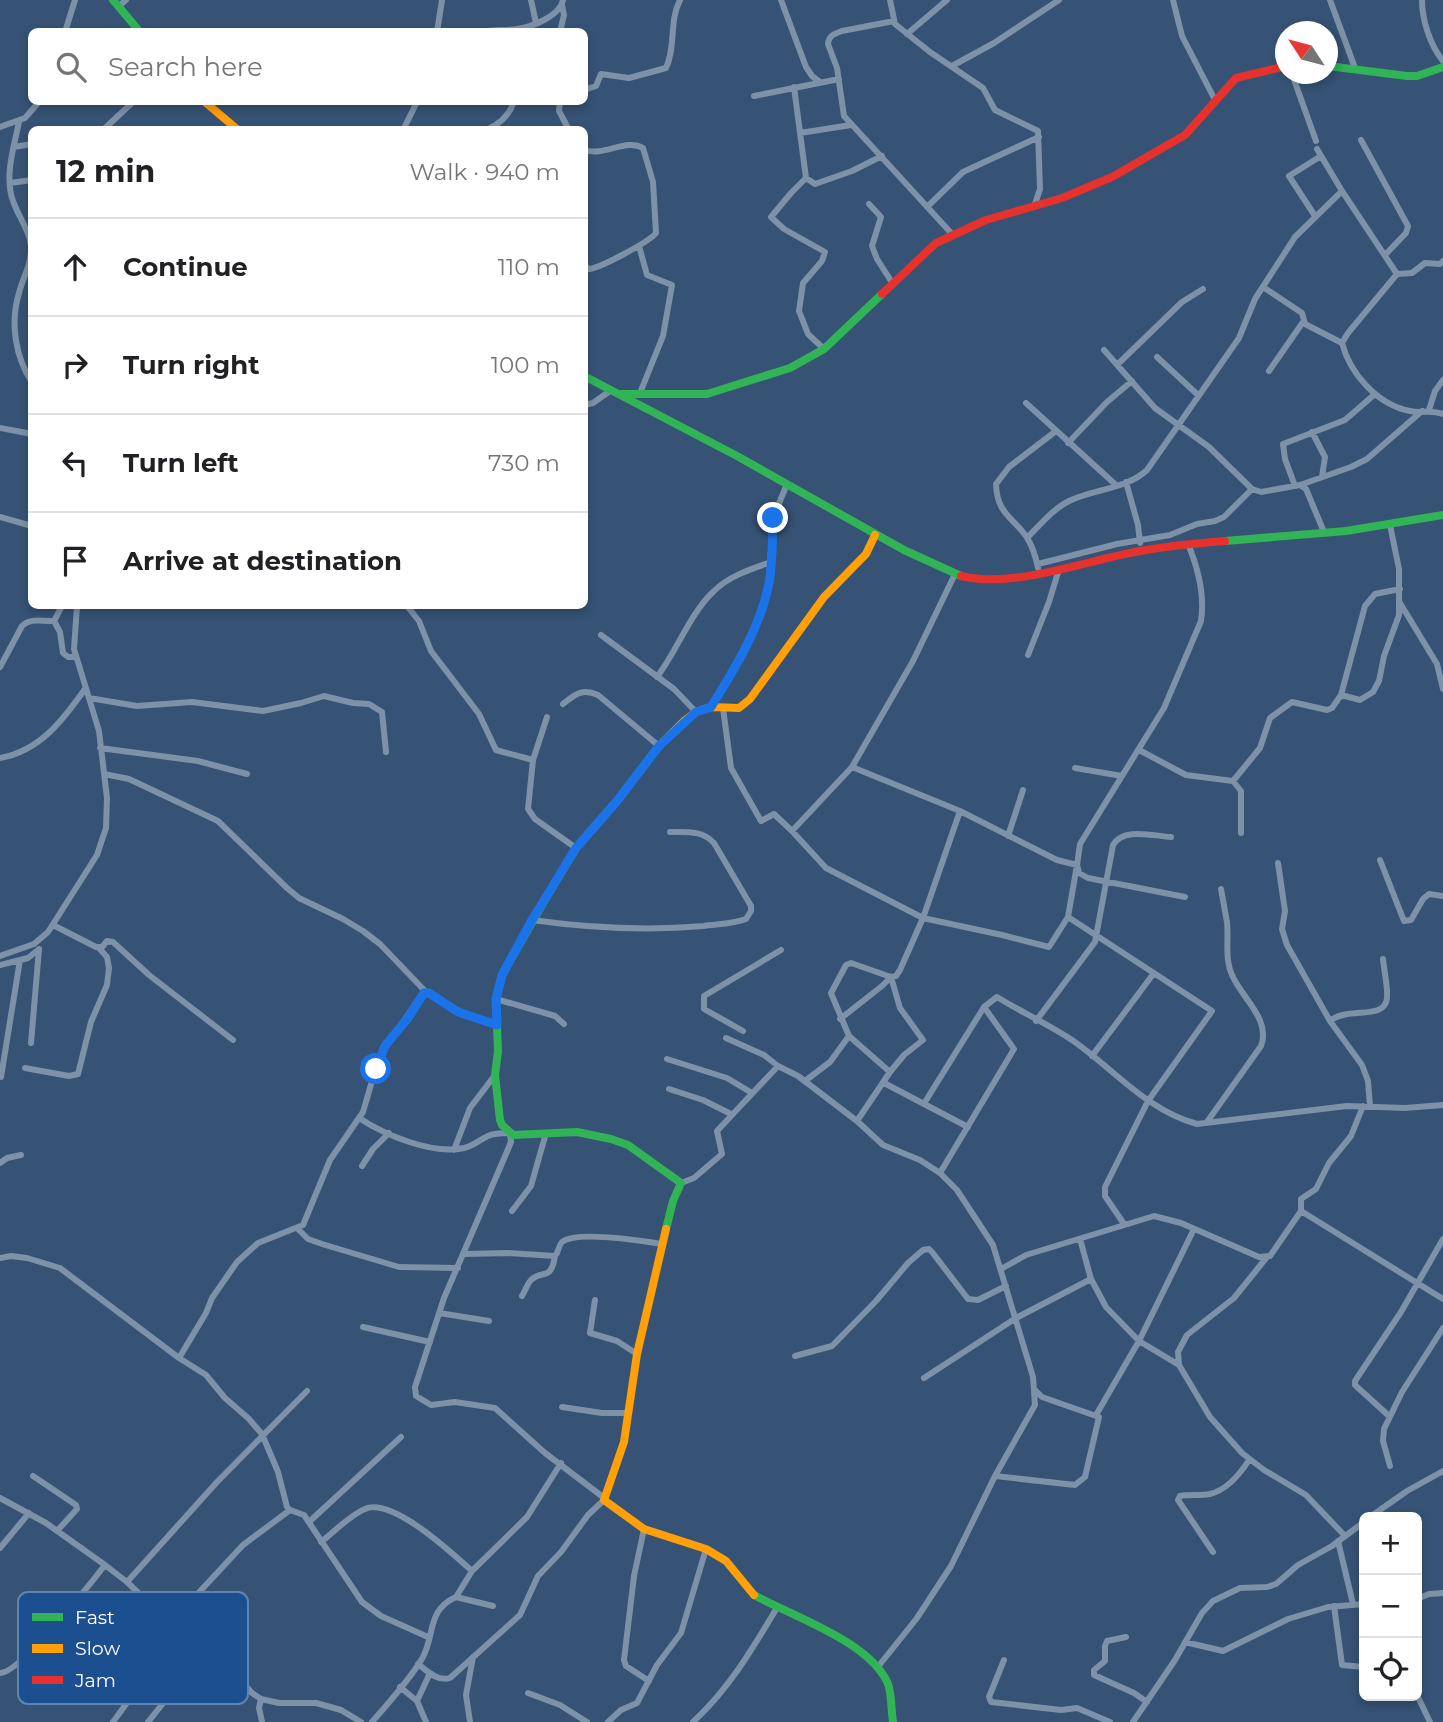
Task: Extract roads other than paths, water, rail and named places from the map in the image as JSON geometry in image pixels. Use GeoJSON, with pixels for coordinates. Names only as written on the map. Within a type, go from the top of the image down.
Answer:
{"type":"FeatureCollection","features":[{"type":"Feature","properties":{"kind":"street"},"geometry":{"type":"LineString","coordinates":[[66,28],[75,0]]}},
{"type":"Feature","properties":{"kind":"street"},"geometry":{"type":"LineString","coordinates":[[438,28],[442,0]]}},
{"type":"Feature","properties":{"kind":"street"},"geometry":{"type":"LineString","coordinates":[[531,0],[536,23]]}},
{"type":"Feature","properties":{"kind":"street"},"geometry":{"type":"LineString","coordinates":[[588,89],[596,86],[601,74],[629,78],[666,68],[680,0]]}},
{"type":"Feature","properties":{"kind":"street"},"geometry":{"type":"LineString","coordinates":[[781,0],[806,67],[820,82]]}},
{"type":"Feature","properties":{"kind":"street"},"geometry":{"type":"LineString","coordinates":[[890,0],[894,21],[907,34],[983,89],[995,110],[1038,131],[1040,189],[1035,204]]}},
{"type":"Feature","properties":{"kind":"street"},"geometry":{"type":"LineString","coordinates":[[907,34],[947,0]]}},
{"type":"Feature","properties":{"kind":"street"},"geometry":{"type":"LineString","coordinates":[[952,66],[994,43],[1059,0]]}},
{"type":"Feature","properties":{"kind":"street"},"geometry":{"type":"LineString","coordinates":[[1173,0],[1182,36],[1215,100]]}},
{"type":"Feature","properties":{"kind":"street"},"geometry":{"type":"LineString","coordinates":[[1330,0],[1355,68]]}},
{"type":"Feature","properties":{"kind":"street"},"geometry":{"type":"LineString","coordinates":[[1422,0],[1422,11],[1432,43],[1443,61]]}},
{"type":"Feature","properties":{"kind":"street"},"geometry":{"type":"LineString","coordinates":[[120,2],[137,28]]}},
{"type":"Feature","properties":{"kind":"street"},"geometry":{"type":"LineString","coordinates":[[522,28],[553,15],[563,2]]}},
{"type":"Feature","properties":{"kind":"street"},"geometry":{"type":"LineString","coordinates":[[560,28],[564,15],[563,2]]}},
{"type":"Feature","properties":{"kind":"street"},"geometry":{"type":"LineString","coordinates":[[894,21],[832,35],[828,44],[839,79],[842,111],[851,125],[952,234]]}},
{"type":"Feature","properties":{"kind":"street"},"geometry":{"type":"LineString","coordinates":[[1338,67],[1407,76],[1417,76],[1443,67]]}},
{"type":"Feature","properties":{"kind":"street"},"geometry":{"type":"LineString","coordinates":[[588,404],[614,393],[718,392],[790,368],[824,349],[936,243],[952,234],[1035,204],[1082,191],[1173,144],[1193,128],[1239,76],[1275,68]]}},
{"type":"Feature","properties":{"kind":"street"},"geometry":{"type":"LineString","coordinates":[[754,96],[839,79]]}},
{"type":"Feature","properties":{"kind":"street"},"geometry":{"type":"LineString","coordinates":[[1296,84],[1316,141]]}},
{"type":"Feature","properties":{"kind":"street"},"geometry":{"type":"LineString","coordinates":[[794,87],[806,178],[815,184],[852,171],[882,156]]}},
{"type":"Feature","properties":{"kind":"street"},"geometry":{"type":"LineString","coordinates":[[0,128],[19,122],[37,105]]}},
{"type":"Feature","properties":{"kind":"street"},"geometry":{"type":"LineString","coordinates":[[107,126],[130,105]]}},
{"type":"Feature","properties":{"kind":"street"},"geometry":{"type":"LineString","coordinates":[[209,105],[233,126]]}},
{"type":"Feature","properties":{"kind":"street"},"geometry":{"type":"LineString","coordinates":[[406,126],[416,105]]}},
{"type":"Feature","properties":{"kind":"street"},"geometry":{"type":"LineString","coordinates":[[494,126],[500,123],[513,105]]}},
{"type":"Feature","properties":{"kind":"street"},"geometry":{"type":"LineString","coordinates":[[559,105],[559,111],[567,126]]}},
{"type":"Feature","properties":{"kind":"street"},"geometry":{"type":"LineString","coordinates":[[19,122],[10,183],[11,198],[28,239]]}},
{"type":"Feature","properties":{"kind":"street"},"geometry":{"type":"LineString","coordinates":[[800,133],[851,125]]}},
{"type":"Feature","properties":{"kind":"street"},"geometry":{"type":"LineString","coordinates":[[927,207],[963,172],[1039,137]]}},
{"type":"Feature","properties":{"kind":"street"},"geometry":{"type":"LineString","coordinates":[[1361,140],[1408,226],[1406,233],[1385,255]]}},
{"type":"Feature","properties":{"kind":"street"},"geometry":{"type":"LineString","coordinates":[[14,148],[28,145]]}},
{"type":"Feature","properties":{"kind":"street"},"geometry":{"type":"LineString","coordinates":[[588,151],[598,153],[636,145],[643,148],[653,182],[656,233],[639,246],[598,267],[588,268]]}},
{"type":"Feature","properties":{"kind":"street"},"geometry":{"type":"LineString","coordinates":[[1315,216],[1289,176],[1319,153],[1398,274]]}},
{"type":"Feature","properties":{"kind":"street"},"geometry":{"type":"LineString","coordinates":[[806,178],[771,217],[774,222],[825,252],[822,261],[803,283],[799,311],[808,334],[824,349]]}},
{"type":"Feature","properties":{"kind":"street"},"geometry":{"type":"LineString","coordinates":[[10,183],[28,181]]}},
{"type":"Feature","properties":{"kind":"street"},"geometry":{"type":"LineString","coordinates":[[1027,538],[1064,504],[1126,482],[1147,470],[1239,338],[1263,287],[1295,237],[1342,191]]}},
{"type":"Feature","properties":{"kind":"street"},"geometry":{"type":"LineString","coordinates":[[869,204],[880,217],[872,241],[873,252],[893,284]]}},
{"type":"Feature","properties":{"kind":"street"},"geometry":{"type":"LineString","coordinates":[[639,246],[647,275],[672,285],[663,336],[640,393]]}},
{"type":"Feature","properties":{"kind":"street"},"geometry":{"type":"LineString","coordinates":[[1342,343],[1398,274],[1408,274],[1425,263],[1440,264],[1443,261]]}},
{"type":"Feature","properties":{"kind":"street"},"geometry":{"type":"LineString","coordinates":[[28,271],[18,295],[15,318],[18,351],[28,376]]}},
{"type":"Feature","properties":{"kind":"street"},"geometry":{"type":"LineString","coordinates":[[1263,287],[1302,313],[1303,322],[1308,327],[1342,343],[1348,360],[1375,394],[1399,408],[1443,414]]}},
{"type":"Feature","properties":{"kind":"street"},"geometry":{"type":"LineString","coordinates":[[1118,364],[1181,302],[1203,289]]}},
{"type":"Feature","properties":{"kind":"street"},"geometry":{"type":"LineString","coordinates":[[1269,371],[1303,322]]}},
{"type":"Feature","properties":{"kind":"street"},"geometry":{"type":"LineString","coordinates":[[1104,350],[1155,408],[1209,447],[1252,489],[1261,492],[1298,485],[1367,459],[1426,410],[1443,380]]}},
{"type":"Feature","properties":{"kind":"street"},"geometry":{"type":"LineString","coordinates":[[1157,357],[1198,395]]}},
{"type":"Feature","properties":{"kind":"street"},"geometry":{"type":"LineString","coordinates":[[588,378],[787,484],[875,535],[955,574],[984,580],[1039,569],[1104,547],[1178,533],[1197,524],[1215,521],[1224,517],[1252,489]]}},
{"type":"Feature","properties":{"kind":"street"},"geometry":{"type":"LineString","coordinates":[[1069,443],[1107,402],[1132,381]]}},
{"type":"Feature","properties":{"kind":"street"},"geometry":{"type":"LineString","coordinates":[[1324,532],[1310,494],[1298,485],[1282,446],[1345,419],[1375,394]]}},
{"type":"Feature","properties":{"kind":"street"},"geometry":{"type":"LineString","coordinates":[[1027,403],[1116,485]]}},
{"type":"Feature","properties":{"kind":"street"},"geometry":{"type":"LineString","coordinates":[[0,428],[28,433]]}},
{"type":"Feature","properties":{"kind":"street"},"geometry":{"type":"LineString","coordinates":[[1039,569],[1027,538],[1004,513],[999,503],[996,484],[1009,467],[1056,431]]}},
{"type":"Feature","properties":{"kind":"street"},"geometry":{"type":"LineString","coordinates":[[1312,432],[1325,457],[1322,477]]}},
{"type":"Feature","properties":{"kind":"street"},"geometry":{"type":"LineString","coordinates":[[1126,482],[1138,526],[1139,551]]}},
{"type":"Feature","properties":{"kind":"street"},"geometry":{"type":"LineString","coordinates":[[711,707],[750,640],[761,615],[772,562],[773,518],[787,484]]}},
{"type":"Feature","properties":{"kind":"street"},"geometry":{"type":"LineString","coordinates":[[1039,569],[1059,569],[1139,551],[1188,544],[1390,525],[1443,515]]}},
{"type":"Feature","properties":{"kind":"street"},"geometry":{"type":"LineString","coordinates":[[0,517],[28,525]]}},
{"type":"Feature","properties":{"kind":"street"},"geometry":{"type":"LineString","coordinates":[[1341,695],[1360,700],[1377,686],[1399,615],[1399,569],[1390,525]]}},
{"type":"Feature","properties":{"kind":"street"},"geometry":{"type":"LineString","coordinates":[[875,535],[866,554],[824,597],[750,699],[739,708],[711,707],[696,712],[659,746],[617,801],[576,848],[502,975],[496,999],[495,1075],[500,1120],[510,1133],[511,1139],[439,1313],[415,1387],[416,1396],[431,1405],[455,1402],[495,1408],[545,1453],[644,1528],[706,1549],[726,1560],[755,1595],[833,1633],[877,1668],[888,1685],[894,1722]]}},
{"type":"Feature","properties":{"kind":"street"},"geometry":{"type":"LineString","coordinates":[[723,708],[731,768],[761,821],[775,814],[826,868],[923,918],[1002,934],[1049,947],[1068,917],[1080,844],[1164,708],[1201,621],[1204,606],[1202,592],[1188,544]]}},
{"type":"Feature","properties":{"kind":"street"},"geometry":{"type":"LineString","coordinates":[[657,677],[713,592],[739,575],[772,562]]}},
{"type":"Feature","properties":{"kind":"street"},"geometry":{"type":"LineString","coordinates":[[1028,655],[1059,569]]}},
{"type":"Feature","properties":{"kind":"street"},"geometry":{"type":"LineString","coordinates":[[792,831],[852,767],[913,661],[955,574]]}},
{"type":"Feature","properties":{"kind":"street"},"geometry":{"type":"LineString","coordinates":[[1233,781],[1260,748],[1273,715],[1293,702],[1329,710],[1336,705],[1365,606],[1375,594],[1400,589]]}},
{"type":"Feature","properties":{"kind":"street"},"geometry":{"type":"LineString","coordinates":[[1399,601],[1437,664],[1443,689]]}},
{"type":"Feature","properties":{"kind":"street"},"geometry":{"type":"LineString","coordinates":[[54,621],[60,609]]}},
{"type":"Feature","properties":{"kind":"street"},"geometry":{"type":"LineString","coordinates":[[32,1043],[42,939],[103,843],[107,814],[99,731],[76,657],[74,640],[77,609]]}},
{"type":"Feature","properties":{"kind":"street"},"geometry":{"type":"LineString","coordinates":[[409,609],[419,621],[431,651],[479,714],[496,750],[533,760]]}},
{"type":"Feature","properties":{"kind":"street"},"geometry":{"type":"LineString","coordinates":[[0,667],[12,641],[27,621],[54,621]]}},
{"type":"Feature","properties":{"kind":"street"},"geometry":{"type":"LineString","coordinates":[[54,621],[60,632],[64,653],[68,657],[76,657]]}},
{"type":"Feature","properties":{"kind":"street"},"geometry":{"type":"LineString","coordinates":[[601,635],[674,689],[696,712]]}},
{"type":"Feature","properties":{"kind":"street"},"geometry":{"type":"LineString","coordinates":[[0,758],[32,748],[65,718],[85,689]]}},
{"type":"Feature","properties":{"kind":"street"},"geometry":{"type":"LineString","coordinates":[[563,704],[579,692],[589,691],[659,746]]}},
{"type":"Feature","properties":{"kind":"street"},"geometry":{"type":"LineString","coordinates":[[89,698],[136,706],[192,702],[262,710],[301,703],[324,695],[332,696],[380,709],[386,752]]}},
{"type":"Feature","properties":{"kind":"street"},"geometry":{"type":"LineString","coordinates":[[547,717],[533,760],[528,809],[530,815],[576,848]]}},
{"type":"Feature","properties":{"kind":"street"},"geometry":{"type":"LineString","coordinates":[[100,748],[198,761],[247,774]]}},
{"type":"Feature","properties":{"kind":"street"},"geometry":{"type":"LineString","coordinates":[[1139,750],[1186,775],[1233,781],[1241,791],[1241,833]]}},
{"type":"Feature","properties":{"kind":"street"},"geometry":{"type":"LineString","coordinates":[[852,767],[960,811],[1057,860],[1077,865],[1082,875],[1185,897]]}},
{"type":"Feature","properties":{"kind":"street"},"geometry":{"type":"LineString","coordinates":[[1074,768],[1122,776]]}},
{"type":"Feature","properties":{"kind":"street"},"geometry":{"type":"LineString","coordinates":[[104,774],[129,779],[218,821],[299,898],[354,924],[380,944],[426,992],[458,1012],[497,1025]]}},
{"type":"Feature","properties":{"kind":"street"},"geometry":{"type":"LineString","coordinates":[[1008,836],[1023,790]]}},
{"type":"Feature","properties":{"kind":"street"},"geometry":{"type":"LineString","coordinates":[[840,1019],[891,977],[896,976],[900,970],[923,918],[960,811]]}},
{"type":"Feature","properties":{"kind":"street"},"geometry":{"type":"LineString","coordinates":[[532,920],[582,927],[640,929],[681,928],[746,919],[751,906],[715,843],[698,833],[670,832]]}},
{"type":"Feature","properties":{"kind":"street"},"geometry":{"type":"LineString","coordinates":[[1036,1021],[1091,948],[1096,935],[1113,845],[1117,838],[1125,834],[1171,837]]}},
{"type":"Feature","properties":{"kind":"street"},"geometry":{"type":"LineString","coordinates":[[1380,860],[1404,921],[1411,920],[1429,894],[1443,896]]}},
{"type":"Feature","properties":{"kind":"street"},"geometry":{"type":"LineString","coordinates":[[1001,1269],[1026,1255],[1154,1216],[1168,1218],[1259,1257],[1274,1254],[1301,1211],[1301,1199],[1316,1189],[1329,1163],[1351,1136],[1366,1106],[1368,1081],[1363,1065],[1330,1021],[1287,945],[1282,929],[1285,911],[1278,863]]}},
{"type":"Feature","properties":{"kind":"street"},"geometry":{"type":"LineString","coordinates":[[1207,1122],[1261,1046],[1264,1036],[1261,1020],[1231,974],[1221,889]]}},
{"type":"Feature","properties":{"kind":"street"},"geometry":{"type":"LineString","coordinates":[[1068,917],[1212,1011],[1148,1101],[1105,1187],[1105,1196],[1124,1224]]}},
{"type":"Feature","properties":{"kind":"street"},"geometry":{"type":"LineString","coordinates":[[25,1068],[69,1076],[78,1074],[92,1022],[107,985],[107,957],[99,948],[53,925]]}},
{"type":"Feature","properties":{"kind":"street"},"geometry":{"type":"LineString","coordinates":[[0,956],[42,939]]}},
{"type":"Feature","properties":{"kind":"street"},"geometry":{"type":"LineString","coordinates":[[99,948],[107,941],[113,942],[149,975],[233,1040]]}},
{"type":"Feature","properties":{"kind":"street"},"geometry":{"type":"LineString","coordinates":[[0,965],[32,956],[39,949]]}},
{"type":"Feature","properties":{"kind":"street"},"geometry":{"type":"LineString","coordinates":[[743,1031],[704,1009],[704,996],[781,950]]}},
{"type":"Feature","properties":{"kind":"street"},"geometry":{"type":"LineString","coordinates":[[1330,1021],[1338,1015],[1376,1012],[1382,1009],[1387,1000],[1383,959]]}},
{"type":"Feature","properties":{"kind":"street"},"geometry":{"type":"LineString","coordinates":[[1,1077],[20,960]]}},
{"type":"Feature","properties":{"kind":"street"},"geometry":{"type":"LineString","coordinates":[[890,1073],[849,1035],[831,993],[848,963],[891,977]]}},
{"type":"Feature","properties":{"kind":"street"},"geometry":{"type":"LineString","coordinates":[[1092,1056],[1154,973]]}},
{"type":"Feature","properties":{"kind":"street"},"geometry":{"type":"LineString","coordinates":[[857,1121],[904,1055],[923,1040],[900,1008],[891,977]]}},
{"type":"Feature","properties":{"kind":"street"},"geometry":{"type":"LineString","coordinates":[[179,1358],[206,1314],[212,1298],[237,1262],[258,1242],[303,1225],[330,1160],[359,1118],[385,1046],[408,1018],[421,995],[426,992]]}},
{"type":"Feature","properties":{"kind":"street"},"geometry":{"type":"LineString","coordinates":[[925,1102],[984,1007],[996,996],[1071,1040],[1148,1101],[1181,1119],[1197,1124],[1333,1107],[1405,1108],[1443,1105]]}},
{"type":"Feature","properties":{"kind":"street"},"geometry":{"type":"LineString","coordinates":[[496,999],[555,1016],[564,1024]]}},
{"type":"Feature","properties":{"kind":"street"},"geometry":{"type":"LineString","coordinates":[[940,1173],[1014,1049],[984,1007]]}},
{"type":"Feature","properties":{"kind":"street"},"geometry":{"type":"LineString","coordinates":[[805,1082],[830,1062],[849,1035]]}},
{"type":"Feature","properties":{"kind":"street"},"geometry":{"type":"LineString","coordinates":[[726,1038],[764,1055],[805,1082],[857,1121],[883,1145],[920,1160],[940,1173],[976,1217],[993,1245],[1035,1390],[1035,1405],[995,1476],[951,1566],[917,1618],[877,1668]]}},
{"type":"Feature","properties":{"kind":"street"},"geometry":{"type":"LineString","coordinates":[[667,1059],[727,1077],[752,1093]]}},
{"type":"Feature","properties":{"kind":"street"},"geometry":{"type":"LineString","coordinates":[[418,1664],[430,1673],[446,1679],[473,1657],[520,1615],[538,1576],[604,1499],[624,1442],[637,1354],[673,1202],[681,1183],[694,1178],[722,1154],[717,1132],[778,1066]]}},
{"type":"Feature","properties":{"kind":"street"},"geometry":{"type":"LineString","coordinates":[[454,1150],[470,1108],[495,1075]]}},
{"type":"Feature","properties":{"kind":"street"},"geometry":{"type":"LineString","coordinates":[[884,1083],[925,1102],[968,1127]]}},
{"type":"Feature","properties":{"kind":"street"},"geometry":{"type":"LineString","coordinates":[[669,1089],[703,1100],[731,1114]]}},
{"type":"Feature","properties":{"kind":"street"},"geometry":{"type":"LineString","coordinates":[[359,1118],[416,1144],[454,1150],[467,1148],[493,1134],[510,1133],[519,1136],[546,1132],[577,1132],[628,1145],[681,1183]]}},
{"type":"Feature","properties":{"kind":"street"},"geometry":{"type":"LineString","coordinates":[[512,1211],[531,1186],[546,1132]]}},
{"type":"Feature","properties":{"kind":"street"},"geometry":{"type":"LineString","coordinates":[[362,1166],[373,1149],[389,1133]]}},
{"type":"Feature","properties":{"kind":"street"},"geometry":{"type":"LineString","coordinates":[[0,1163],[20,1155]]}},
{"type":"Feature","properties":{"kind":"street"},"geometry":{"type":"LineString","coordinates":[[1301,1211],[1443,1298]]}},
{"type":"Feature","properties":{"kind":"street"},"geometry":{"type":"LineString","coordinates":[[298,1229],[308,1239],[399,1266],[458,1268]]}},
{"type":"Feature","properties":{"kind":"street"},"geometry":{"type":"LineString","coordinates":[[1097,1415],[1139,1341],[1194,1229]]}},
{"type":"Feature","properties":{"kind":"street"},"geometry":{"type":"LineString","coordinates":[[522,1296],[534,1277],[547,1275],[551,1271],[562,1242],[602,1236],[662,1244]]}},
{"type":"Feature","properties":{"kind":"street"},"geometry":{"type":"LineString","coordinates":[[1080,1239],[1091,1279],[1106,1307],[1139,1341],[1179,1365]]}},
{"type":"Feature","properties":{"kind":"street"},"geometry":{"type":"LineString","coordinates":[[1389,1416],[1355,1385],[1355,1381],[1418,1284],[1443,1239]]}},
{"type":"Feature","properties":{"kind":"street"},"geometry":{"type":"LineString","coordinates":[[795,1356],[832,1346],[923,1250],[929,1249],[932,1252],[968,1300],[978,1300],[1006,1286]]}},
{"type":"Feature","properties":{"kind":"street"},"geometry":{"type":"LineString","coordinates":[[464,1254],[555,1256]]}},
{"type":"Feature","properties":{"kind":"street"},"geometry":{"type":"LineString","coordinates":[[1267,1257],[1234,1298],[1188,1335],[1178,1353],[1179,1365],[1210,1418],[1249,1460],[1306,1495],[1345,1536]]}},
{"type":"Feature","properties":{"kind":"street"},"geometry":{"type":"LineString","coordinates":[[0,1258],[27,1258],[60,1268],[206,1376],[262,1434],[278,1472],[287,1507],[304,1515],[362,1602],[381,1616],[428,1637]]}},
{"type":"Feature","properties":{"kind":"street"},"geometry":{"type":"LineString","coordinates":[[924,1378],[1016,1318],[1091,1279]]}},
{"type":"Feature","properties":{"kind":"street"},"geometry":{"type":"LineString","coordinates":[[595,1300],[590,1333],[617,1341],[637,1354]]}},
{"type":"Feature","properties":{"kind":"street"},"geometry":{"type":"LineString","coordinates":[[439,1313],[489,1321]]}},
{"type":"Feature","properties":{"kind":"street"},"geometry":{"type":"LineString","coordinates":[[363,1327],[430,1342]]}},
{"type":"Feature","properties":{"kind":"street"},"geometry":{"type":"LineString","coordinates":[[1390,1466],[1382,1435],[1389,1416],[1443,1328]]}},
{"type":"Feature","properties":{"kind":"street"},"geometry":{"type":"LineString","coordinates":[[995,1476],[1075,1485],[1085,1477],[1100,1422],[1097,1415],[1042,1397],[1035,1390]]}},
{"type":"Feature","properties":{"kind":"street"},"geometry":{"type":"LineString","coordinates":[[127,1582],[262,1434],[307,1391]]}},
{"type":"Feature","properties":{"kind":"street"},"geometry":{"type":"LineString","coordinates":[[562,1407],[602,1413],[628,1413]]}},
{"type":"Feature","properties":{"kind":"street"},"geometry":{"type":"LineString","coordinates":[[309,1522],[401,1437]]}},
{"type":"Feature","properties":{"kind":"street"},"geometry":{"type":"LineString","coordinates":[[1213,1552],[1178,1500],[1180,1496],[1210,1494],[1221,1489],[1234,1480],[1249,1460]]}},
{"type":"Feature","properties":{"kind":"street"},"geometry":{"type":"LineString","coordinates":[[372,1722],[425,1653],[432,1622],[441,1608],[456,1597],[472,1571],[527,1517],[561,1463]]}},
{"type":"Feature","properties":{"kind":"street"},"geometry":{"type":"LineString","coordinates":[[1377,1512],[1443,1471]]}},
{"type":"Feature","properties":{"kind":"street"},"geometry":{"type":"LineString","coordinates":[[33,1476],[76,1505],[73,1516],[57,1531]]}},
{"type":"Feature","properties":{"kind":"street"},"geometry":{"type":"LineString","coordinates":[[0,1498],[57,1531],[137,1592]]}},
{"type":"Feature","properties":{"kind":"street"},"geometry":{"type":"LineString","coordinates":[[321,1542],[362,1510],[384,1508],[425,1532],[472,1571]]}},
{"type":"Feature","properties":{"kind":"street"},"geometry":{"type":"LineString","coordinates":[[199,1592],[243,1545],[290,1510]]}},
{"type":"Feature","properties":{"kind":"street"},"geometry":{"type":"LineString","coordinates":[[0,1548],[29,1513]]}},
{"type":"Feature","properties":{"kind":"street"},"geometry":{"type":"LineString","coordinates":[[1133,1722],[1202,1613],[1213,1601],[1240,1588],[1276,1584],[1300,1564],[1317,1556],[1359,1526]]}},
{"type":"Feature","properties":{"kind":"street"},"geometry":{"type":"LineString","coordinates":[[644,1528],[629,1606],[624,1660],[626,1666],[649,1681]]}},
{"type":"Feature","properties":{"kind":"street"},"geometry":{"type":"LineString","coordinates":[[1338,1541],[1353,1604]]}},
{"type":"Feature","properties":{"kind":"street"},"geometry":{"type":"LineString","coordinates":[[608,1722],[621,1710],[637,1703],[681,1633],[706,1549]]}},
{"type":"Feature","properties":{"kind":"street"},"geometry":{"type":"LineString","coordinates":[[82,1592],[105,1565]]}},
{"type":"Feature","properties":{"kind":"street"},"geometry":{"type":"LineString","coordinates":[[1422,1597],[1443,1593]]}},
{"type":"Feature","properties":{"kind":"street"},"geometry":{"type":"LineString","coordinates":[[456,1597],[493,1606]]}},
{"type":"Feature","properties":{"kind":"street"},"geometry":{"type":"LineString","coordinates":[[1185,1642],[1223,1651],[1280,1622],[1334,1606],[1359,1604]]}},
{"type":"Feature","properties":{"kind":"street"},"geometry":{"type":"LineString","coordinates":[[693,1722],[740,1669],[778,1606]]}},
{"type":"Feature","properties":{"kind":"street"},"geometry":{"type":"LineString","coordinates":[[1334,1606],[1342,1663],[1359,1667]]}},
{"type":"Feature","properties":{"kind":"street"},"geometry":{"type":"LineString","coordinates":[[1126,1637],[1107,1641],[1105,1661],[1094,1670],[1094,1675],[1135,1693],[1147,1702]]}},
{"type":"Feature","properties":{"kind":"street"},"geometry":{"type":"LineString","coordinates":[[470,1722],[466,1695],[473,1657]]}},
{"type":"Feature","properties":{"kind":"street"},"geometry":{"type":"LineString","coordinates":[[1004,1660],[989,1697],[991,1702],[1061,1710],[1077,1708],[1110,1722]]}},
{"type":"Feature","properties":{"kind":"street"},"geometry":{"type":"LineString","coordinates":[[0,1673],[8,1672],[18,1663]]}},
{"type":"Feature","properties":{"kind":"street"},"geometry":{"type":"LineString","coordinates":[[417,1701],[430,1673]]}},
{"type":"Feature","properties":{"kind":"street"},"geometry":{"type":"LineString","coordinates":[[400,1687],[417,1701],[426,1722]]}},
{"type":"Feature","properties":{"kind":"street"},"geometry":{"type":"LineString","coordinates":[[248,1688],[261,1699],[279,1703],[316,1703],[341,1710],[361,1722]]}},
{"type":"Feature","properties":{"kind":"street"},"geometry":{"type":"LineString","coordinates":[[528,1693],[560,1704],[587,1722]]}},
{"type":"Feature","properties":{"kind":"street"},"geometry":{"type":"LineString","coordinates":[[261,1699],[259,1708],[262,1722]]}},
{"type":"Feature","properties":{"kind":"street"},"geometry":{"type":"LineString","coordinates":[[1420,1701],[1430,1722]]}},
{"type":"Feature","properties":{"kind":"street"},"geometry":{"type":"LineString","coordinates":[[113,1722],[126,1704]]}},
{"type":"Feature","properties":{"kind":"street"},"geometry":{"type":"LineString","coordinates":[[148,1722],[162,1704]]}}]}
